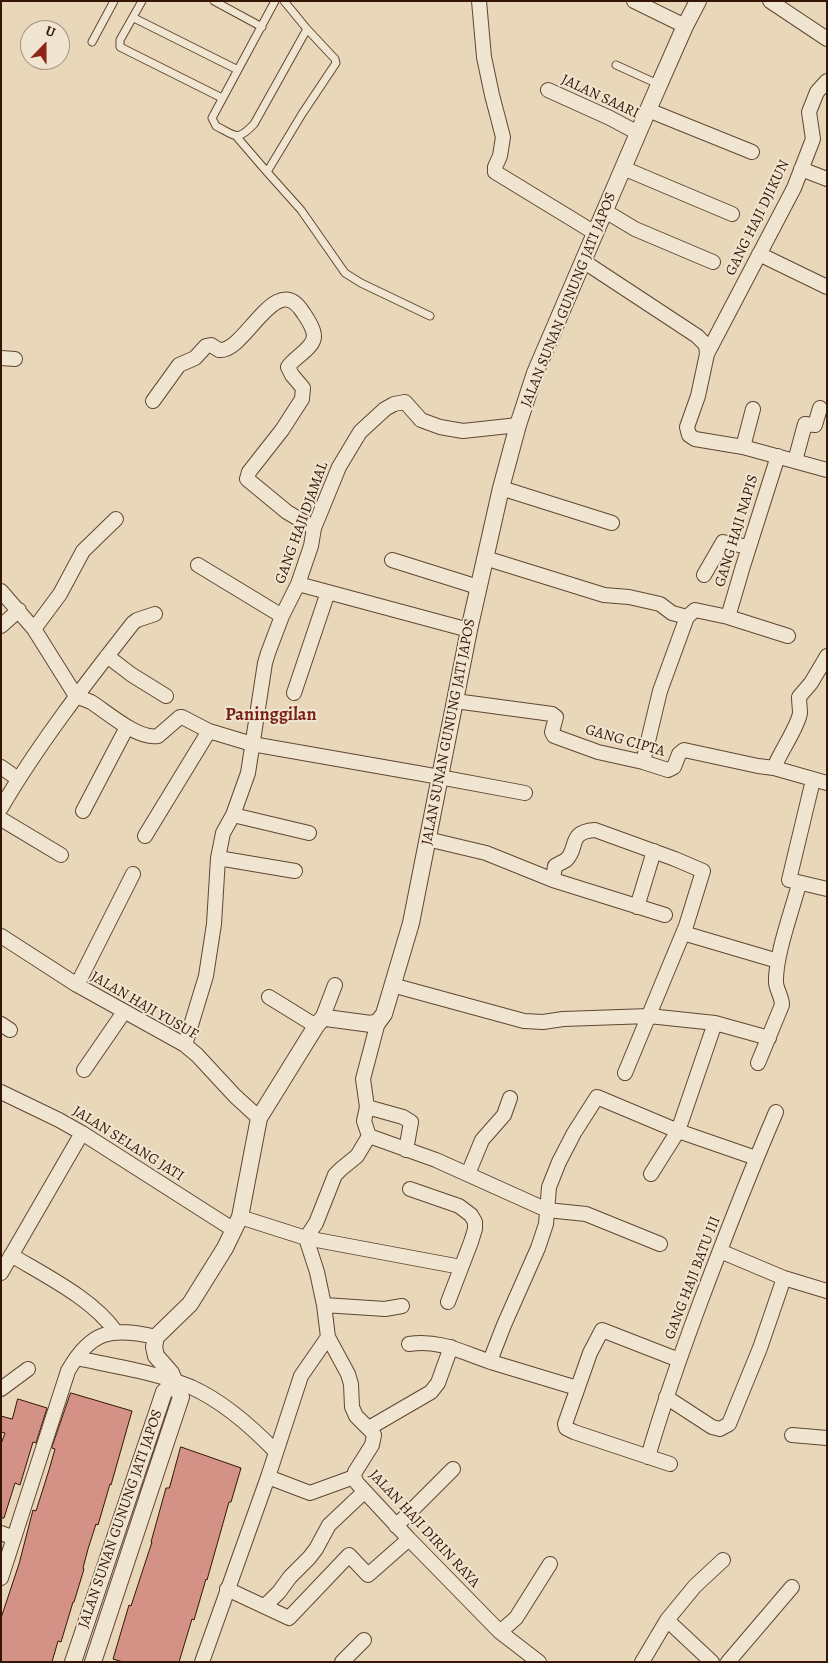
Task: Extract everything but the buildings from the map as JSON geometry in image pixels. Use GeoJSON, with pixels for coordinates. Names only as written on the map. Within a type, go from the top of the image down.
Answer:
{"type":"FeatureCollection","features":[{"type":"Feature","properties":{"kind":"street"},"geometry":{"type":"LineString","coordinates":[[479,1],[484,57],[503,137],[500,156],[494,167],[494,172],[595,233]]}},
{"type":"Feature","properties":{"kind":"street"},"geometry":{"type":"LineString","coordinates":[[634,1],[685,26]]}},
{"type":"Feature","properties":{"kind":"street","name":"JALAN SUNAN GUNUNG JATI JAPOS"},"geometry":{"type":"LineString","coordinates":[[378,1022],[384,1014],[411,923],[478,587],[518,425],[535,373],[648,110],[698,1]]}},
{"type":"Feature","properties":{"kind":"street"},"geometry":{"type":"LineString","coordinates":[[770,1],[827,39]]}},
{"type":"Feature","properties":{"kind":"street","name":"GANG HAJI DJIKUN"},"geometry":{"type":"LineString","coordinates":[[743,447],[695,439],[688,435],[687,431],[698,396],[707,354],[794,188],[813,139],[809,112],[817,92],[827,81]]}},
{"type":"Feature","properties":{"kind":"street","name":"JALAN SAARI"},"geometry":{"type":"LineString","coordinates":[[548,90],[638,133]]}},
{"type":"Feature","properties":{"kind":"street"},"geometry":{"type":"LineString","coordinates":[[648,110],[752,152]]}},
{"type":"Feature","properties":{"kind":"street"},"geometry":{"type":"LineString","coordinates":[[623,168],[732,214]]}},
{"type":"Feature","properties":{"kind":"street"},"geometry":{"type":"LineString","coordinates":[[801,168],[827,179]]}},
{"type":"Feature","properties":{"kind":"street"},"geometry":{"type":"LineString","coordinates":[[605,211],[634,229],[712,262]]}},
{"type":"Feature","properties":{"kind":"street"},"geometry":{"type":"LineString","coordinates":[[759,254],[827,287]]}},
{"type":"Feature","properties":{"kind":"street"},"geometry":{"type":"LineString","coordinates":[[583,260],[703,341],[706,345],[707,354]]}},
{"type":"Feature","properties":{"kind":"street"},"geometry":{"type":"LineString","coordinates":[[153,401],[179,365],[195,358],[206,346],[211,345],[219,350],[228,349],[277,302],[286,298],[294,300],[305,315],[314,333],[314,339],[309,347],[292,361],[288,367],[303,388],[302,399],[282,430],[248,472],[247,479],[287,512],[314,528]]}},
{"type":"Feature","properties":{"kind":"street","name":"GANG HAJI DJAMAL"},"geometry":{"type":"LineString","coordinates":[[185,1045],[206,976],[214,924],[218,858],[223,833],[234,815],[248,773],[265,663],[282,616],[298,584],[311,546],[314,528],[339,467],[350,446],[360,432],[385,409],[394,404],[405,402],[421,420],[440,427],[463,431],[518,425]]}},
{"type":"Feature","properties":{"kind":"street"},"geometry":{"type":"LineString","coordinates":[[795,461],[805,424],[815,426],[820,408]]}},
{"type":"Feature","properties":{"kind":"street"},"geometry":{"type":"LineString","coordinates":[[753,409],[743,447],[827,470]]}},
{"type":"Feature","properties":{"kind":"street","name":"GANG HAJI NAPIS"},"geometry":{"type":"LineString","coordinates":[[728,617],[748,547],[778,456]]}},
{"type":"Feature","properties":{"kind":"street"},"geometry":{"type":"LineString","coordinates":[[501,488],[612,523]]}},
{"type":"Feature","properties":{"kind":"street"},"geometry":{"type":"LineString","coordinates":[[34,629],[60,594],[83,551],[116,519]]}},
{"type":"Feature","properties":{"kind":"street"},"geometry":{"type":"LineString","coordinates":[[704,575],[724,542],[748,547]]}},
{"type":"Feature","properties":{"kind":"street"},"geometry":{"type":"LineString","coordinates":[[485,558],[604,595],[629,597],[660,604],[672,613],[687,617]]}},
{"type":"Feature","properties":{"kind":"street"},"geometry":{"type":"LineString","coordinates":[[392,560],[478,587]]}},
{"type":"Feature","properties":{"kind":"street"},"geometry":{"type":"LineString","coordinates":[[198,565],[282,616]]}},
{"type":"Feature","properties":{"kind":"street"},"geometry":{"type":"LineString","coordinates":[[298,584],[469,630]]}},
{"type":"Feature","properties":{"kind":"street"},"geometry":{"type":"LineString","coordinates":[[1,591],[34,629],[76,696],[90,702],[126,727],[154,737],[161,734],[182,717],[209,731],[252,744],[524,793]]}},
{"type":"Feature","properties":{"kind":"street"},"geometry":{"type":"LineString","coordinates":[[294,692],[328,592]]}},
{"type":"Feature","properties":{"kind":"street"},"geometry":{"type":"LineString","coordinates":[[1,626],[19,610]]}},
{"type":"Feature","properties":{"kind":"street"},"geometry":{"type":"LineString","coordinates":[[643,762],[660,691],[687,617],[695,610],[728,617],[788,636]]}},
{"type":"Feature","properties":{"kind":"street"},"geometry":{"type":"LineString","coordinates":[[1,808],[18,779],[76,696],[107,656],[137,620],[155,614]]}},
{"type":"Feature","properties":{"kind":"street"},"geometry":{"type":"LineString","coordinates":[[107,656],[132,675],[166,696]]}},
{"type":"Feature","properties":{"kind":"street"},"geometry":{"type":"LineString","coordinates":[[774,768],[798,721],[800,714],[799,697],[811,683],[827,656]]}},
{"type":"Feature","properties":{"kind":"street","name":"GANG CIPTA"},"geometry":{"type":"LineString","coordinates":[[455,701],[552,714],[556,717],[552,732],[554,736],[598,752],[643,762],[668,770],[672,769],[679,754],[684,750],[774,768],[820,782]]}},
{"type":"Feature","properties":{"kind":"street"},"geometry":{"type":"LineString","coordinates":[[83,811],[126,727]]}},
{"type":"Feature","properties":{"kind":"street"},"geometry":{"type":"LineString","coordinates":[[145,836],[209,731]]}},
{"type":"Feature","properties":{"kind":"street"},"geometry":{"type":"LineString","coordinates":[[1,767],[18,779]]}},
{"type":"Feature","properties":{"kind":"street"},"geometry":{"type":"LineString","coordinates":[[820,782],[788,880],[827,889]]}},
{"type":"Feature","properties":{"kind":"street"},"geometry":{"type":"LineString","coordinates":[[234,815],[309,833]]}},
{"type":"Feature","properties":{"kind":"street"},"geometry":{"type":"LineString","coordinates":[[1,819],[60,855]]}},
{"type":"Feature","properties":{"kind":"street"},"geometry":{"type":"LineString","coordinates":[[552,880],[555,866],[567,859],[578,836],[584,830],[595,830],[703,871],[683,934],[625,1073]]}},
{"type":"Feature","properties":{"kind":"street"},"geometry":{"type":"LineString","coordinates":[[427,840],[486,853],[552,880],[622,900],[665,915]]}},
{"type":"Feature","properties":{"kind":"street"},"geometry":{"type":"LineString","coordinates":[[637,906],[654,851]]}},
{"type":"Feature","properties":{"kind":"street"},"geometry":{"type":"LineString","coordinates":[[218,858],[295,871]]}},
{"type":"Feature","properties":{"kind":"street"},"geometry":{"type":"LineString","coordinates":[[77,985],[133,874]]}},
{"type":"Feature","properties":{"kind":"street"},"geometry":{"type":"LineString","coordinates":[[758,1063],[782,1005],[782,998],[776,982],[778,961],[799,884]]}},
{"type":"Feature","properties":{"kind":"street"},"geometry":{"type":"LineString","coordinates":[[683,934],[778,961]]}},
{"type":"Feature","properties":{"kind":"street","name":"JALAN HAJI YUSUF"},"geometry":{"type":"LineString","coordinates":[[1,936],[77,985],[185,1045],[197,1055],[235,1096],[260,1118]]}},
{"type":"Feature","properties":{"kind":"street"},"geometry":{"type":"LineString","coordinates":[[392,984],[524,1021],[542,1022],[572,1018],[649,1016],[715,1023],[769,1038]]}},
{"type":"Feature","properties":{"kind":"street"},"geometry":{"type":"LineString","coordinates":[[176,1382],[171,1373],[156,1356],[154,1347],[156,1337],[190,1304],[225,1248],[237,1223],[260,1118],[318,1023],[335,985]]}},
{"type":"Feature","properties":{"kind":"street"},"geometry":{"type":"LineString","coordinates":[[269,997],[318,1023],[334,1018],[365,1023],[378,1022],[363,1079],[367,1107],[364,1121],[369,1136],[357,1156],[335,1175],[316,1223],[306,1238]]}},
{"type":"Feature","properties":{"kind":"street"},"geometry":{"type":"LineString","coordinates":[[84,1070],[124,1012]]}},
{"type":"Feature","properties":{"kind":"street"},"geometry":{"type":"LineString","coordinates":[[651,1174],[678,1131],[715,1023]]}},
{"type":"Feature","properties":{"kind":"street","name":"JALAN SELANG JATI"},"geometry":{"type":"LineString","coordinates":[[1,1092],[59,1120],[237,1223]]}},
{"type":"Feature","properties":{"kind":"street"},"geometry":{"type":"LineString","coordinates":[[490,1361],[538,1248],[546,1224],[549,1187],[559,1162],[574,1133],[597,1097],[678,1131],[756,1158]]}},
{"type":"Feature","properties":{"kind":"street"},"geometry":{"type":"LineString","coordinates":[[468,1174],[482,1140],[504,1115],[510,1098]]}},
{"type":"Feature","properties":{"kind":"street"},"geometry":{"type":"LineString","coordinates":[[367,1107],[403,1117],[411,1122],[406,1150]]}},
{"type":"Feature","properties":{"kind":"street","name":"GANG HAJI BATU III"},"geometry":{"type":"LineString","coordinates":[[648,1457],[679,1360],[756,1158],[776,1112]]}},
{"type":"Feature","properties":{"kind":"street"},"geometry":{"type":"LineString","coordinates":[[1,1273],[82,1133]]}},
{"type":"Feature","properties":{"kind":"street"},"geometry":{"type":"LineString","coordinates":[[369,1136],[436,1160],[546,1210],[586,1214],[660,1244]]}},
{"type":"Feature","properties":{"kind":"street"},"geometry":{"type":"LineString","coordinates":[[410,1189],[459,1206],[471,1215],[474,1222],[475,1229],[448,1302]]}},
{"type":"Feature","properties":{"kind":"street"},"geometry":{"type":"LineString","coordinates":[[237,1223],[461,1267]]}},
{"type":"Feature","properties":{"kind":"street"},"geometry":{"type":"LineString","coordinates":[[306,1238],[324,1305],[328,1337],[348,1374],[351,1384],[352,1407],[356,1416],[369,1428],[431,1392],[438,1383],[451,1347]]}},
{"type":"Feature","properties":{"kind":"street"},"geometry":{"type":"LineString","coordinates":[[720,1251],[784,1278],[824,1291]]}},
{"type":"Feature","properties":{"kind":"street"},"geometry":{"type":"LineString","coordinates":[[11,1256],[66,1287],[108,1321],[116,1332]]}},
{"type":"Feature","properties":{"kind":"street"},"geometry":{"type":"LineString","coordinates":[[666,1397],[712,1428],[720,1429],[728,1424],[760,1348],[784,1278]]}},
{"type":"Feature","properties":{"kind":"street"},"geometry":{"type":"LineString","coordinates":[[324,1305],[385,1309],[402,1306]]}},
{"type":"Feature","properties":{"kind":"street"},"geometry":{"type":"LineString","coordinates":[[670,1464],[566,1428],[566,1418],[593,1346],[602,1330],[679,1360]]}},
{"type":"Feature","properties":{"kind":"street"},"geometry":{"type":"LineString","coordinates":[[1,1578],[8,1535],[68,1372],[76,1358],[89,1343],[102,1335],[116,1332],[156,1337]]}},
{"type":"Feature","properties":{"kind":"street"},"geometry":{"type":"LineString","coordinates":[[202,1662],[268,1477],[301,1376],[328,1337]]}},
{"type":"Feature","properties":{"kind":"street"},"geometry":{"type":"LineString","coordinates":[[409,1344],[432,1343],[451,1347],[577,1388]]}},
{"type":"Feature","properties":{"kind":"street"},"geometry":{"type":"LineString","coordinates":[[76,1358],[176,1382],[210,1397],[259,1434],[276,1452]]}},
{"type":"Feature","properties":{"kind":"street"},"geometry":{"type":"LineString","coordinates":[[1,1389],[28,1369]]}},
{"type":"Feature","properties":{"kind":"street","name":"JALAN SUNAN GUNUNG JATI JAPOS"},"geometry":{"type":"LineString","coordinates":[[74,1662],[164,1392],[176,1382],[181,1397],[93,1662]]}},
{"type":"Feature","properties":{"kind":"street","name":"JALAN HAJI DIRIN RAYA"},"geometry":{"type":"LineString","coordinates":[[369,1428],[374,1435],[372,1445],[354,1477],[364,1492],[500,1632],[540,1662]]}},
{"type":"Feature","properties":{"kind":"street"},"geometry":{"type":"LineString","coordinates":[[792,1435],[827,1438]]}},
{"type":"Feature","properties":{"kind":"street"},"geometry":{"type":"LineString","coordinates":[[145,1450],[162,1456]]}},
{"type":"Feature","properties":{"kind":"street"},"geometry":{"type":"LineString","coordinates":[[396,1526],[453,1468]]}},
{"type":"Feature","properties":{"kind":"street"},"geometry":{"type":"LineString","coordinates":[[268,1477],[310,1493],[354,1477]]}},
{"type":"Feature","properties":{"kind":"street"},"geometry":{"type":"LineString","coordinates":[[265,1606],[309,1558],[329,1525],[364,1492]]}},
{"type":"Feature","properties":{"kind":"street"},"geometry":{"type":"LineString","coordinates":[[227,1589],[289,1618],[349,1556],[368,1575],[409,1539]]}},
{"type":"Feature","properties":{"kind":"street"},"geometry":{"type":"LineString","coordinates":[[642,1662],[667,1620],[695,1586],[723,1560]]}},
{"type":"Feature","properties":{"kind":"street"},"geometry":{"type":"LineString","coordinates":[[500,1632],[516,1618],[550,1564]]}},
{"type":"Feature","properties":{"kind":"street"},"geometry":{"type":"LineString","coordinates":[[106,1566],[123,1573]]}},
{"type":"Feature","properties":{"kind":"street"},"geometry":{"type":"LineString","coordinates":[[728,1662],[792,1587]]}},
{"type":"Feature","properties":{"kind":"street"},"geometry":{"type":"LineString","coordinates":[[667,1620],[712,1662]]}},
{"type":"Feature","properties":{"kind":"street"},"geometry":{"type":"LineString","coordinates":[[342,1662],[364,1640]]}},
{"type":"Feature","properties":{"kind":"lane"},"geometry":{"type":"LineString","coordinates":[[92,42],[114,1]]}},
{"type":"Feature","properties":{"kind":"lane"},"geometry":{"type":"LineString","coordinates":[[142,1],[120,40],[120,47],[222,98]]}},
{"type":"Feature","properties":{"kind":"lane"},"geometry":{"type":"LineString","coordinates":[[214,1],[262,27]]}},
{"type":"Feature","properties":{"kind":"lane"},"geometry":{"type":"LineString","coordinates":[[275,1],[212,118],[216,126],[236,136],[301,210],[345,273],[361,283],[430,316]]}},
{"type":"Feature","properties":{"kind":"lane"},"geometry":{"type":"LineString","coordinates":[[267,172],[336,63],[335,59],[284,1]]}},
{"type":"Feature","properties":{"kind":"lane"},"geometry":{"type":"LineString","coordinates":[[134,18],[238,70]]}},
{"type":"Feature","properties":{"kind":"lane"},"geometry":{"type":"LineString","coordinates":[[236,136],[244,135],[254,124],[307,29]]}},
{"type":"Feature","properties":{"kind":"lane"},"geometry":{"type":"LineString","coordinates":[[616,65],[660,85]]}},
{"type":"Feature","properties":{"kind":"district","name":"Paninggilan"},"geometry":{"type":"Point","coordinates":[271,716]}}]}
